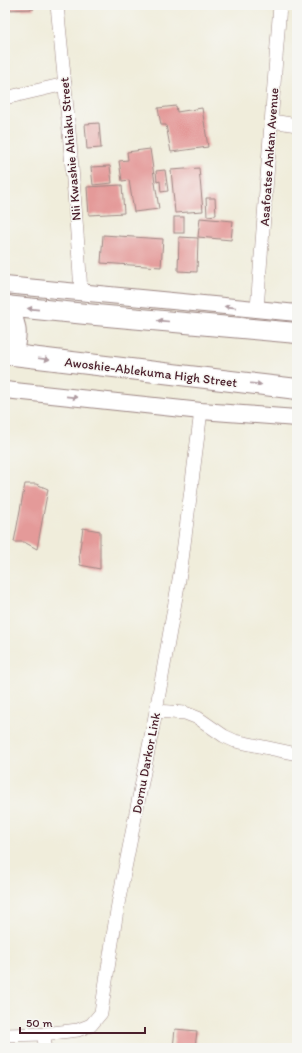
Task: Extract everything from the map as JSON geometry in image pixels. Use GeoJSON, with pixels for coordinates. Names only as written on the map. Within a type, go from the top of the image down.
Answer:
{"type":"FeatureCollection","features":[{"type":"Feature","properties":{"kind":"main road"},"geometry":{"type":"LineString","coordinates":[[6,306],[297,333]]}},
{"type":"Feature","properties":{"kind":"main road"},"geometry":{"type":"LineString","coordinates":[[6,306],[14,320],[17,332],[15,344],[8,355]]}},
{"type":"Feature","properties":{"kind":"main road","name":"Awoshie-Ablekuma High Street"},"geometry":{"type":"LineString","coordinates":[[8,355],[297,389]]}},
{"type":"Feature","properties":{"kind":"street","name":"Nii Kwashie Ahiaku Street"},"geometry":{"type":"LineString","coordinates":[[56,5],[66,84],[81,292]]}},
{"type":"Feature","properties":{"kind":"street","name":"Asafoatse Ankan Avenue"},"geometry":{"type":"LineString","coordinates":[[257,309],[280,5]]}},
{"type":"Feature","properties":{"kind":"street"},"geometry":{"type":"LineString","coordinates":[[5,98],[66,84]]}},
{"type":"Feature","properties":{"kind":"street"},"geometry":{"type":"LineString","coordinates":[[272,121],[297,125]]}},
{"type":"Feature","properties":{"kind":"street"},"geometry":{"type":"LineString","coordinates":[[5,285],[297,313]]}},
{"type":"Feature","properties":{"kind":"street"},"geometry":{"type":"LineString","coordinates":[[5,390],[201,411],[297,418]]}},
{"type":"Feature","properties":{"kind":"street","name":"Dornu Darkor Link"},"geometry":{"type":"LineString","coordinates":[[5,1035],[44,1034],[78,1030],[91,1025],[101,1013],[118,904],[156,711],[181,568],[201,411]]}},
{"type":"Feature","properties":{"kind":"street"},"geometry":{"type":"LineString","coordinates":[[156,711],[185,713],[198,718],[224,736],[235,741],[297,754]]}},
{"type":"Feature","properties":{"kind":"street"},"geometry":{"type":"LineString","coordinates":[[44,1034],[46,1048]]}},
{"type":"Feature","properties":{"kind":"building"},"geometry":{"type":"Polygon","coordinates":[[[5,5],[34,5],[34,9],[5,10],[5,5]]]}},
{"type":"Feature","properties":{"kind":"building"},"geometry":{"type":"Polygon","coordinates":[[[176,106],[177,112],[202,108],[208,147],[171,152],[166,125],[161,125],[158,108],[176,106]]]}},
{"type":"Feature","properties":{"kind":"building"},"geometry":{"type":"Polygon","coordinates":[[[99,123],[101,148],[87,149],[85,124],[99,123]]]}},
{"type":"Feature","properties":{"kind":"building"},"geometry":{"type":"Polygon","coordinates":[[[150,149],[159,209],[134,212],[129,180],[122,181],[119,161],[128,160],[127,152],[150,149]]]}},
{"type":"Feature","properties":{"kind":"building"},"geometry":{"type":"Polygon","coordinates":[[[110,166],[112,183],[93,185],[91,167],[110,166]]]}},
{"type":"Feature","properties":{"kind":"building"},"geometry":{"type":"Polygon","coordinates":[[[199,168],[203,211],[175,213],[171,170],[199,168]]]}},
{"type":"Feature","properties":{"kind":"building"},"geometry":{"type":"Polygon","coordinates":[[[165,170],[168,191],[161,192],[160,181],[157,182],[156,171],[165,170]]]}},
{"type":"Feature","properties":{"kind":"building"},"geometry":{"type":"Polygon","coordinates":[[[122,185],[124,213],[89,215],[87,187],[122,185]]]}},
{"type":"Feature","properties":{"kind":"building"},"geometry":{"type":"Polygon","coordinates":[[[206,198],[215,198],[216,215],[207,216],[206,198]]]}},
{"type":"Feature","properties":{"kind":"building"},"geometry":{"type":"Polygon","coordinates":[[[174,217],[184,217],[184,233],[174,233],[174,217]]]}},
{"type":"Feature","properties":{"kind":"building"},"geometry":{"type":"Polygon","coordinates":[[[200,218],[233,221],[231,240],[198,237],[200,218]]]}},
{"type":"Feature","properties":{"kind":"building"},"geometry":{"type":"Polygon","coordinates":[[[103,235],[163,239],[161,267],[101,263],[103,235]]]}},
{"type":"Feature","properties":{"kind":"building"},"geometry":{"type":"Polygon","coordinates":[[[179,237],[198,238],[197,272],[178,271],[179,237]]]}},
{"type":"Feature","properties":{"kind":"building"},"geometry":{"type":"Polygon","coordinates":[[[25,484],[36,484],[48,489],[37,549],[24,542],[14,542],[25,484]]]}},
{"type":"Feature","properties":{"kind":"building"},"geometry":{"type":"Polygon","coordinates":[[[83,528],[100,531],[100,569],[80,565],[79,554],[83,528]]]}},
{"type":"Feature","properties":{"kind":"building"},"geometry":{"type":"Polygon","coordinates":[[[175,1029],[197,1031],[195,1048],[173,1048],[175,1029]]]}}]}
